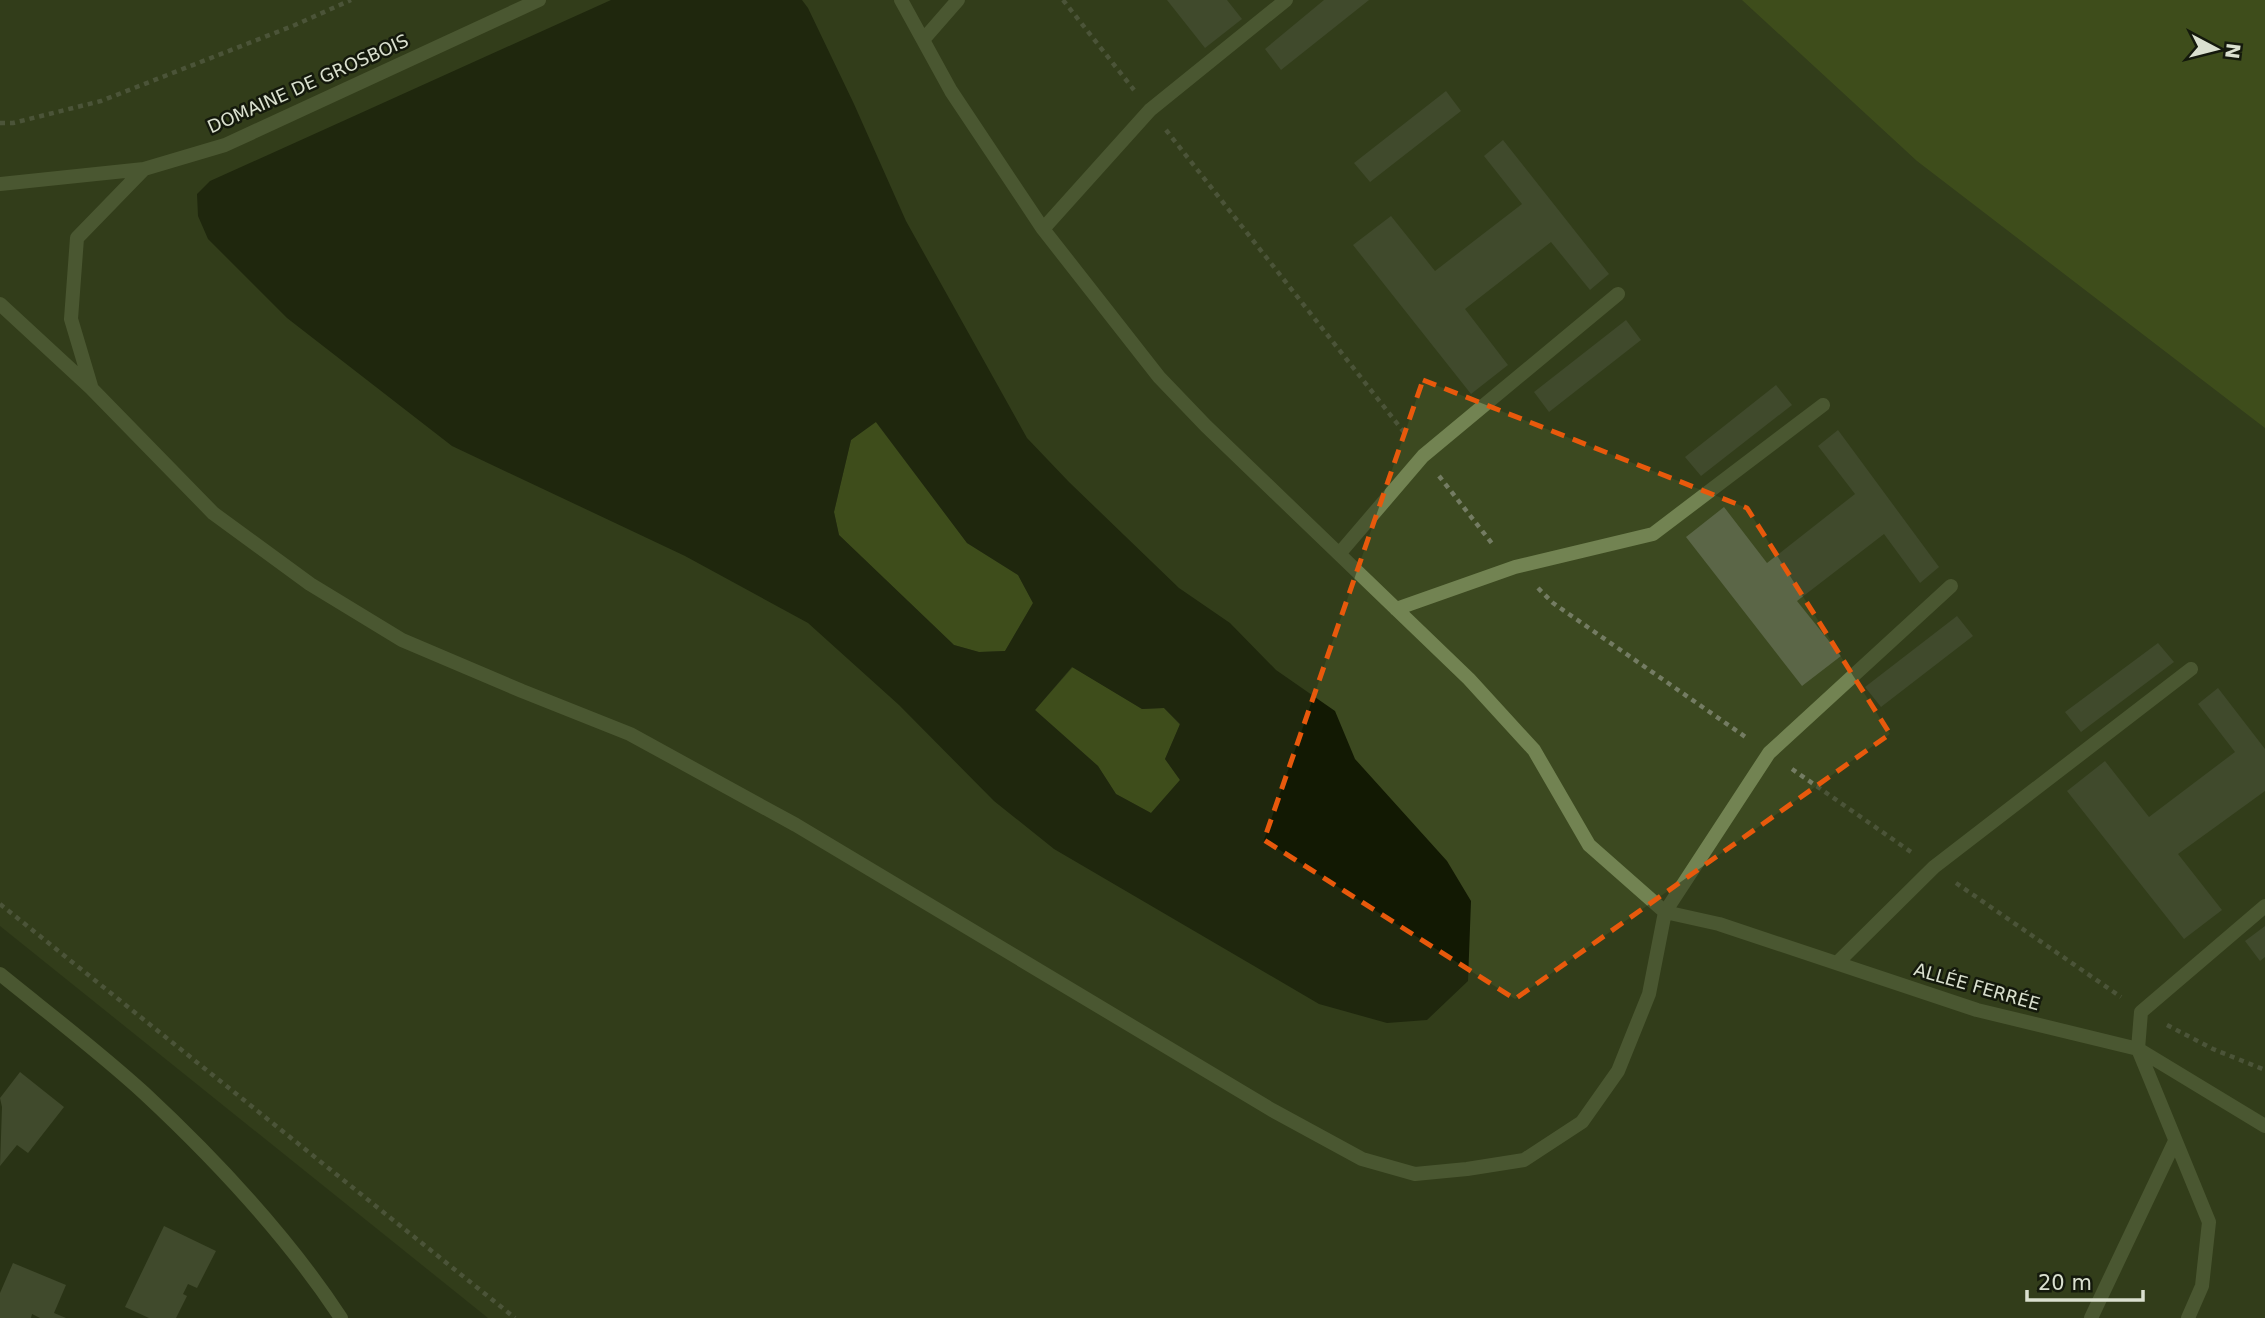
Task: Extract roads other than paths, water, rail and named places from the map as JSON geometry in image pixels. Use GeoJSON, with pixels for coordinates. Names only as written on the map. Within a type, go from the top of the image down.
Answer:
{"type":"FeatureCollection","features":[{"type":"Feature","properties":{"kind":"street","name":"DOMAINE DE GROSBOIS"},"geometry":{"type":"LineString","coordinates":[[0,184],[144,169],[225,145],[539,0]]}},
{"type":"Feature","properties":{"kind":"street"},"geometry":{"type":"LineString","coordinates":[[901,0],[951,91],[1043,229],[1159,377],[1206,426],[1469,679],[1534,750],[1588,845],[1665,912]]}},
{"type":"Feature","properties":{"kind":"street"},"geometry":{"type":"LineString","coordinates":[[923,40],[958,0]]}},
{"type":"Feature","properties":{"kind":"street"},"geometry":{"type":"LineString","coordinates":[[1043,229],[1150,110],[1286,0]]}},
{"type":"Feature","properties":{"kind":"street"},"geometry":{"type":"LineString","coordinates":[[91,387],[71,319],[77,238],[144,169]]}},
{"type":"Feature","properties":{"kind":"street"},"geometry":{"type":"LineString","coordinates":[[1339,554],[1423,456],[1619,294]]}},
{"type":"Feature","properties":{"kind":"street"},"geometry":{"type":"LineString","coordinates":[[0,304],[91,387],[212,513],[310,584],[402,640],[630,734],[796,825],[1272,1110],[1362,1159],[1415,1174],[1524,1160],[1582,1122],[1618,1071],[1644,1007],[1665,912],[1769,753],[1951,586]]}},
{"type":"Feature","properties":{"kind":"street"},"geometry":{"type":"LineString","coordinates":[[1396,609],[1515,567],[1653,534],[1823,405]]}},
{"type":"Feature","properties":{"kind":"street"},"geometry":{"type":"LineString","coordinates":[[1837,963],[1934,867],[2191,669]]}},
{"type":"Feature","properties":{"kind":"street"},"geometry":{"type":"LineString","coordinates":[[2188,1318],[2202,1286],[2209,1222],[2138,1049],[2141,1012],[2265,906]]}},
{"type":"Feature","properties":{"kind":"street","name":"ALLÉE FERRÉE"},"geometry":{"type":"LineString","coordinates":[[1665,912],[1719,924],[1976,1010],[2138,1049],[2265,1126]]}},
{"type":"Feature","properties":{"kind":"street"},"geometry":{"type":"LineString","coordinates":[[0,974],[144,1093],[277,1233],[341,1318]]}},
{"type":"Feature","properties":{"kind":"street"},"geometry":{"type":"LineString","coordinates":[[2091,1318],[2175,1141]]}}]}
